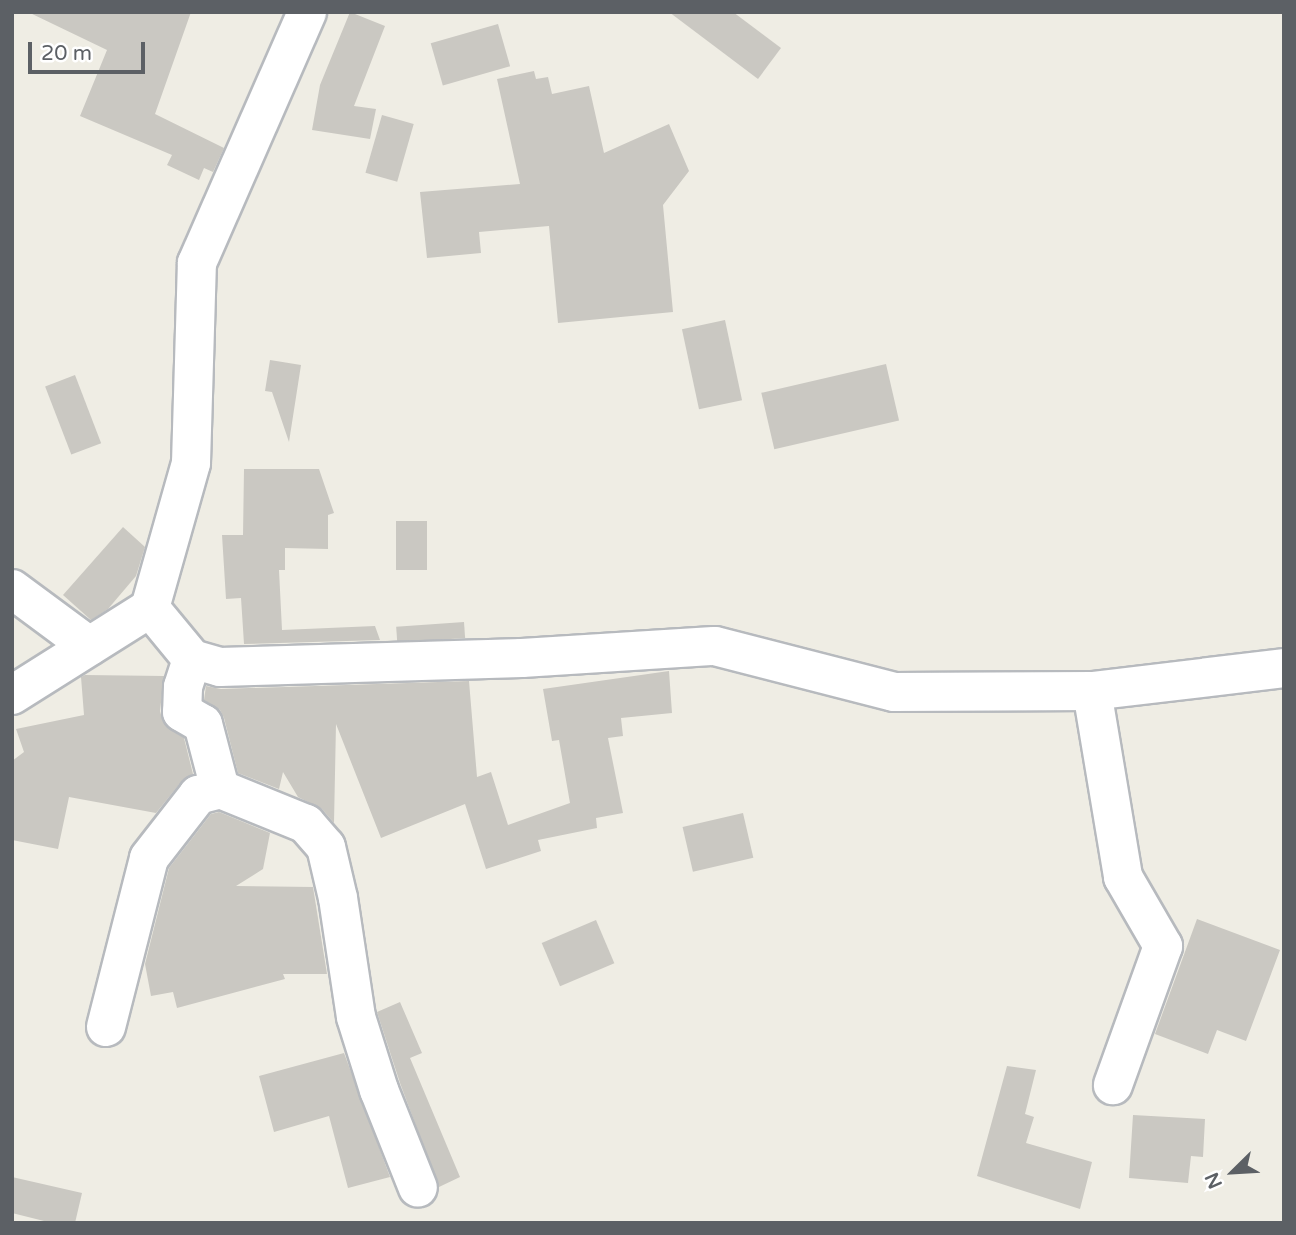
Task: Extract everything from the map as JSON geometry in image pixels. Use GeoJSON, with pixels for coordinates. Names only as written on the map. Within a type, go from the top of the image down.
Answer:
{"type":"FeatureCollection","features":[{"type":"Feature","properties":{"kind":"street"},"geometry":{"type":"LineString","coordinates":[[12,695],[150,608],[191,463],[197,263],[307,12]]}},
{"type":"Feature","properties":{"kind":"street"},"geometry":{"type":"LineString","coordinates":[[12,589],[89,646]]}},
{"type":"Feature","properties":{"kind":"street"},"geometry":{"type":"LineString","coordinates":[[150,608],[192,659],[220,667],[522,658],[715,646],[894,692],[1092,691],[1284,668]]}},
{"type":"Feature","properties":{"kind":"street"},"geometry":{"type":"LineString","coordinates":[[192,659],[183,687],[182,712],[202,724],[220,789]]}},
{"type":"Feature","properties":{"kind":"street"},"geometry":{"type":"LineString","coordinates":[[1092,691],[1123,877],[1163,946],[1113,1085]]}},
{"type":"Feature","properties":{"kind":"street"},"geometry":{"type":"LineString","coordinates":[[106,1027],[149,858],[198,795],[220,789],[306,824],[326,847],[338,898],[356,1017],[379,1090],[418,1188]]}},
{"type":"Feature","properties":{"kind":"building"},"geometry":{"type":"Polygon","coordinates":[[[28,12],[191,12],[155,114],[224,148],[213,172],[204,168],[199,180],[167,165],[172,155],[80,116],[107,50],[28,12]]]}},
{"type":"Feature","properties":{"kind":"building"},"geometry":{"type":"Polygon","coordinates":[[[350,12],[385,26],[354,106],[376,109],[370,139],[312,130],[320,85],[350,12]]]}},
{"type":"Feature","properties":{"kind":"building"},"geometry":{"type":"Polygon","coordinates":[[[669,12],[733,12],[781,48],[758,79],[669,12]]]}},
{"type":"Feature","properties":{"kind":"building"},"geometry":{"type":"Polygon","coordinates":[[[498,24],[510,66],[443,86],[431,43],[498,24]]]}},
{"type":"Feature","properties":{"kind":"building"},"geometry":{"type":"Polygon","coordinates":[[[534,71],[536,79],[548,77],[552,94],[589,86],[604,153],[669,124],[689,171],[663,205],[673,312],[558,323],[549,226],[479,232],[481,253],[427,258],[420,192],[520,184],[497,79],[534,71]]]}},
{"type":"Feature","properties":{"kind":"building"},"geometry":{"type":"Polygon","coordinates":[[[382,115],[414,124],[397,182],[365,173],[382,115]]]}},
{"type":"Feature","properties":{"kind":"building"},"geometry":{"type":"Polygon","coordinates":[[[725,320],[742,400],[699,409],[682,329],[725,320]]]}},
{"type":"Feature","properties":{"kind":"building"},"geometry":{"type":"Polygon","coordinates":[[[270,360],[301,365],[289,442],[272,392],[265,391],[270,360]]]}},
{"type":"Feature","properties":{"kind":"building"},"geometry":{"type":"Polygon","coordinates":[[[886,364],[899,421],[774,449],[761,393],[886,364]]]}},
{"type":"Feature","properties":{"kind":"building"},"geometry":{"type":"Polygon","coordinates":[[[75,375],[101,443],[71,455],[45,386],[75,375]]]}},
{"type":"Feature","properties":{"kind":"building"},"geometry":{"type":"Polygon","coordinates":[[[244,469],[319,469],[334,513],[328,515],[328,549],[285,548],[285,570],[279,570],[282,630],[375,626],[380,640],[244,644],[241,598],[226,599],[222,535],[243,535],[244,469]]]}},
{"type":"Feature","properties":{"kind":"building"},"geometry":{"type":"Polygon","coordinates":[[[396,521],[427,521],[427,570],[396,570],[396,521]]]}},
{"type":"Feature","properties":{"kind":"building"},"geometry":{"type":"Polygon","coordinates":[[[123,527],[145,547],[136,576],[108,609],[91,620],[63,595],[123,527]]]}},
{"type":"Feature","properties":{"kind":"building"},"geometry":{"type":"Polygon","coordinates":[[[464,622],[465,638],[397,643],[396,627],[464,622]]]}},
{"type":"Feature","properties":{"kind":"building"},"geometry":{"type":"Polygon","coordinates":[[[669,671],[672,713],[621,718],[623,736],[608,738],[623,813],[596,818],[597,828],[538,840],[541,851],[486,869],[465,804],[381,838],[336,724],[334,823],[322,809],[298,797],[283,772],[279,789],[238,773],[224,718],[220,710],[204,700],[206,686],[221,689],[469,681],[477,777],[491,772],[508,825],[570,803],[559,740],[552,741],[543,689],[669,671]]]}},
{"type":"Feature","properties":{"kind":"building"},"geometry":{"type":"Polygon","coordinates":[[[164,676],[160,711],[163,722],[184,738],[193,774],[181,782],[156,813],[69,797],[58,849],[12,840],[12,761],[24,752],[16,729],[84,715],[81,677],[164,676]]]}},
{"type":"Feature","properties":{"kind":"building"},"geometry":{"type":"Polygon","coordinates":[[[219,812],[270,833],[263,869],[236,886],[313,887],[327,974],[283,974],[285,979],[177,1008],[173,992],[151,996],[145,964],[169,868],[211,814],[219,812]]]}},
{"type":"Feature","properties":{"kind":"building"},"geometry":{"type":"Polygon","coordinates":[[[743,813],[753,858],[693,872],[683,827],[743,813]]]}},
{"type":"Feature","properties":{"kind":"building"},"geometry":{"type":"Polygon","coordinates":[[[1197,919],[1280,950],[1246,1041],[1217,1030],[1208,1054],[1155,1034],[1197,919]]]}},
{"type":"Feature","properties":{"kind":"building"},"geometry":{"type":"Polygon","coordinates":[[[596,920],[614,963],[560,986],[542,943],[596,920]]]}},
{"type":"Feature","properties":{"kind":"building"},"geometry":{"type":"Polygon","coordinates":[[[400,1002],[422,1053],[410,1058],[460,1177],[439,1187],[377,1012],[400,1002]]]}},
{"type":"Feature","properties":{"kind":"building"},"geometry":{"type":"Polygon","coordinates":[[[344,1053],[390,1177],[348,1188],[329,1116],[274,1132],[259,1076],[344,1053]]]}},
{"type":"Feature","properties":{"kind":"building"},"geometry":{"type":"Polygon","coordinates":[[[1007,1066],[1036,1070],[1025,1114],[1034,1117],[1026,1143],[1092,1162],[1080,1209],[977,1176],[1007,1066]]]}},
{"type":"Feature","properties":{"kind":"building"},"geometry":{"type":"Polygon","coordinates":[[[1133,1115],[1205,1119],[1203,1157],[1191,1156],[1188,1183],[1129,1178],[1133,1115]]]}},
{"type":"Feature","properties":{"kind":"building"},"geometry":{"type":"Polygon","coordinates":[[[12,1177],[82,1193],[75,1223],[52,1223],[12,1213],[12,1177]]]}}]}
